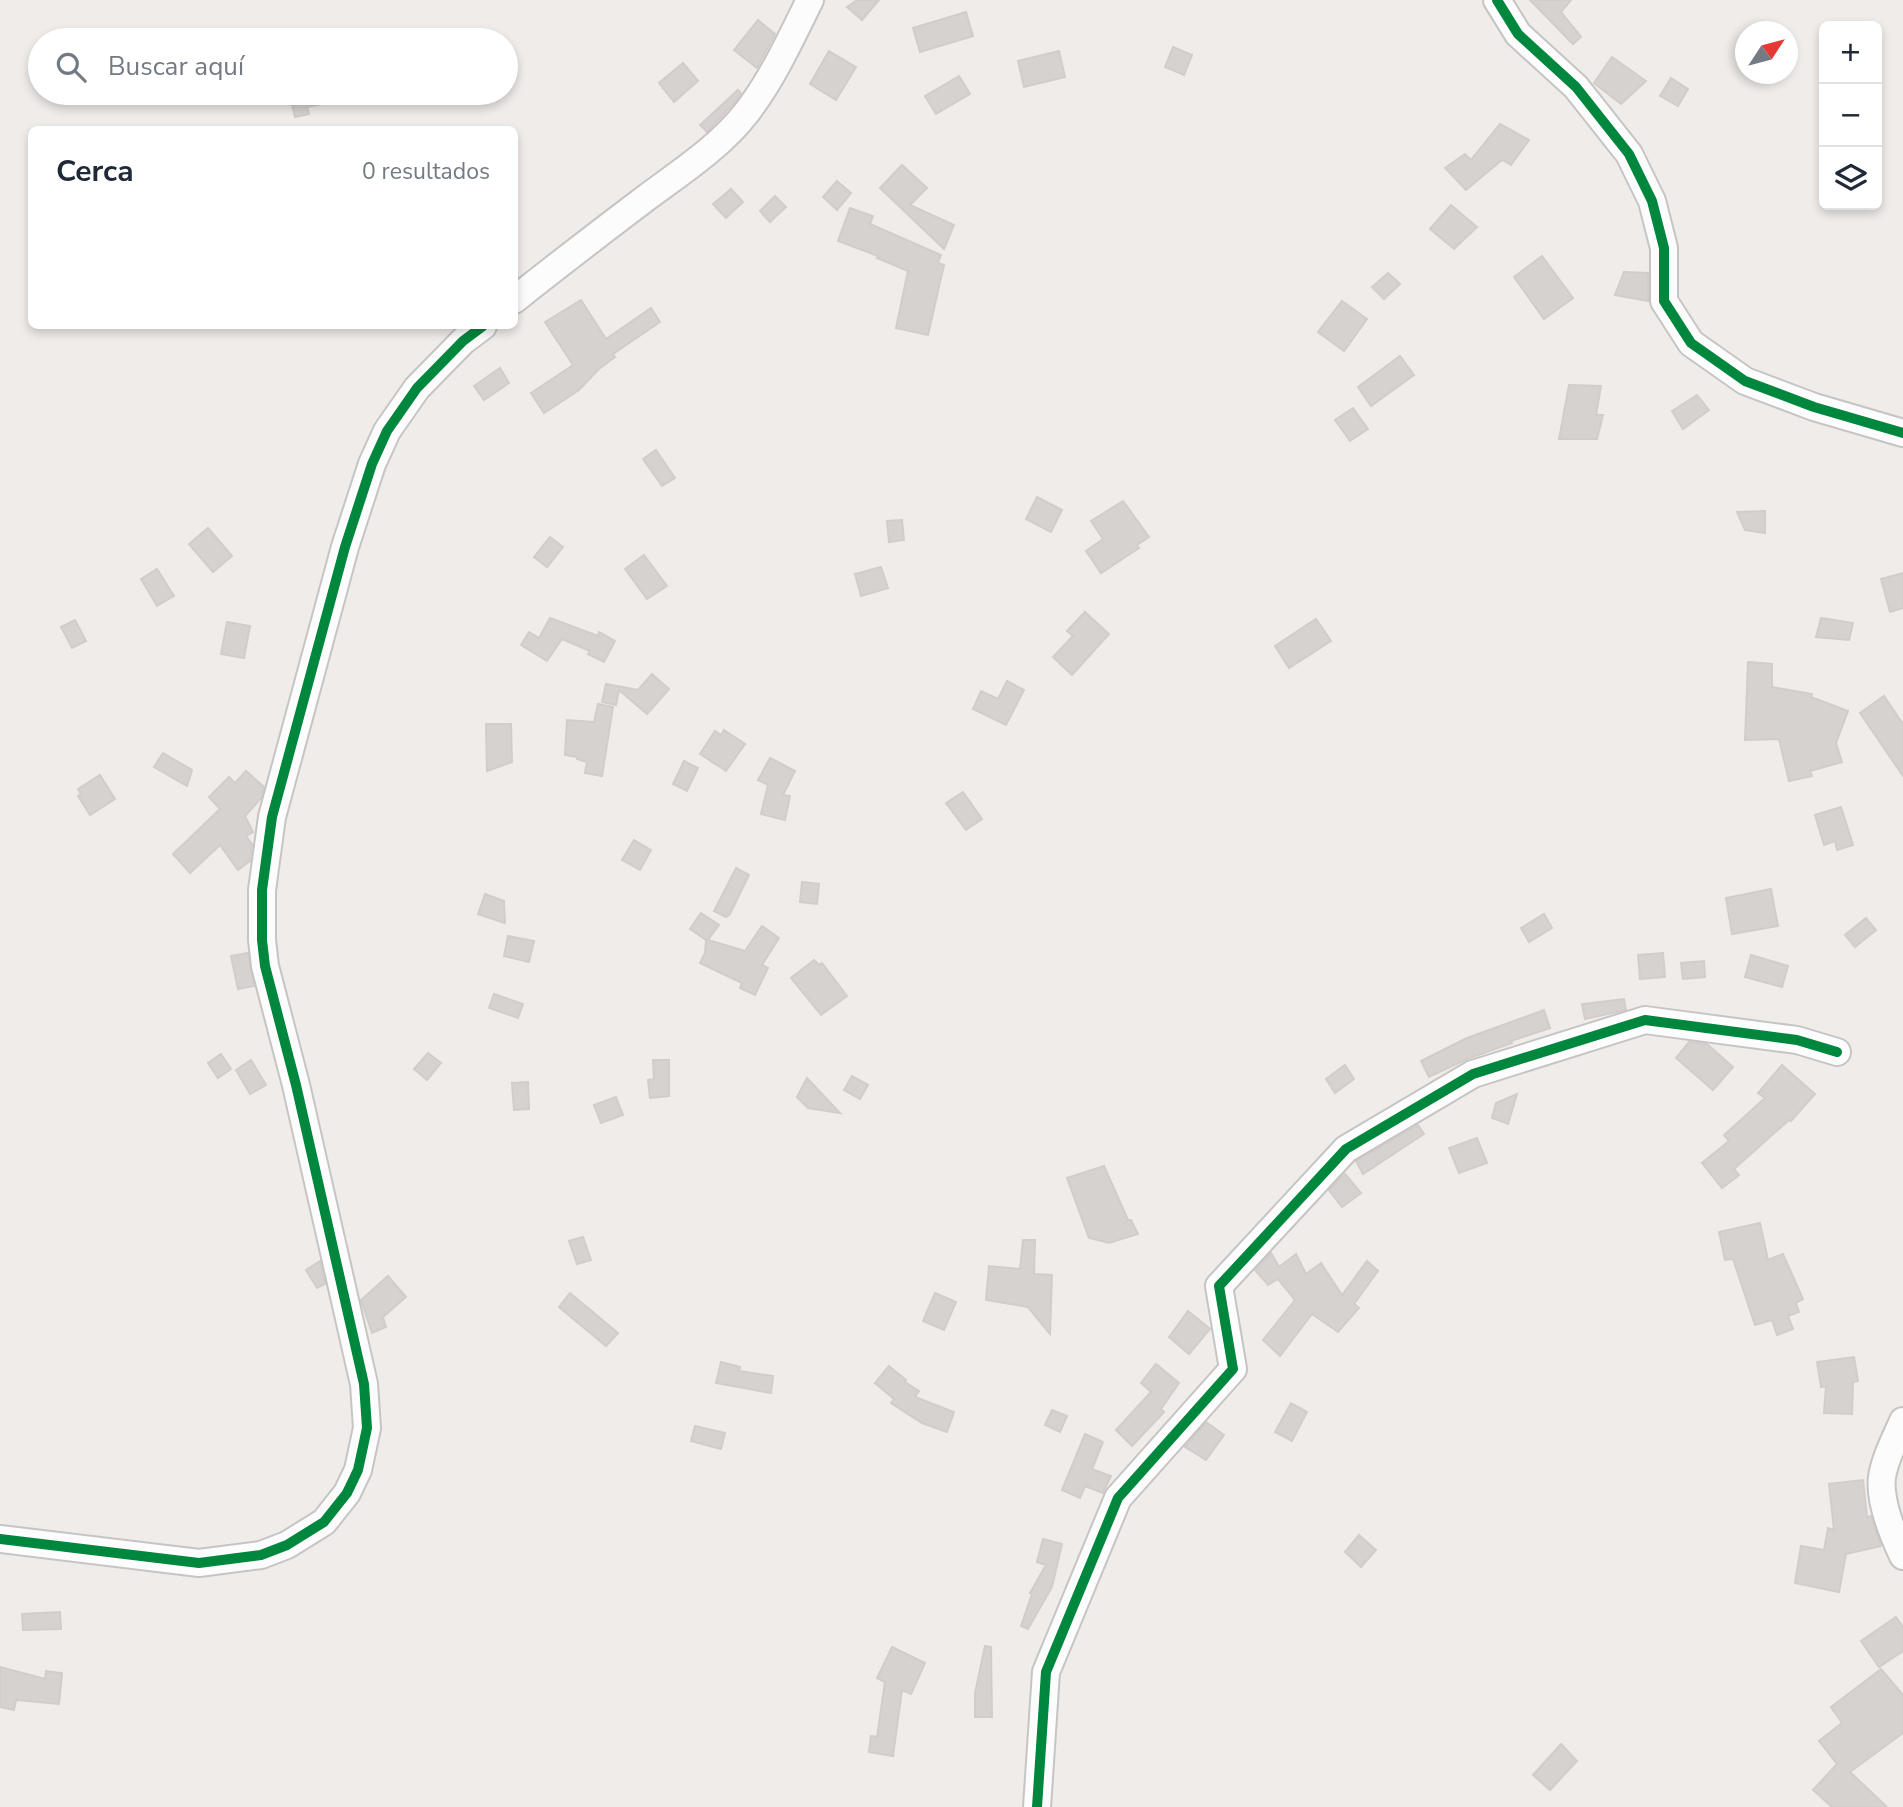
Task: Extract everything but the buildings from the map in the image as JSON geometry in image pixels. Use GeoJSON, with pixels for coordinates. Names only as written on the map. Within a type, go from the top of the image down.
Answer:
{"type":"FeatureCollection","features":[{"type":"Feature","properties":{"kind":"street"},"geometry":{"type":"LineString","coordinates":[[518,297],[727,135],[771,78],[810,0]]}},
{"type":"Feature","properties":{"kind":"street"},"geometry":{"type":"LineString","coordinates":[[1497,0],[1518,34],[1576,87],[1629,154],[1651,201],[1664,248],[1664,300],[1691,343],[1745,381],[1814,407],[1903,433]]}},
{"type":"Feature","properties":{"kind":"street"},"geometry":{"type":"LineString","coordinates":[[0,1539],[199,1563],[261,1555],[295,1541],[324,1522],[347,1493],[358,1470],[368,1428],[364,1384],[296,1085],[265,966],[262,890],[272,817],[345,547],[372,464],[387,431],[417,388],[463,341],[479,329]]}},
{"type":"Feature","properties":{"kind":"street"},"geometry":{"type":"LineString","coordinates":[[1037,1807],[1046,1672],[1118,1498],[1233,1370],[1219,1286],[1346,1149],[1473,1074],[1645,1020],[1797,1040],[1837,1052]]}},
{"type":"Feature","properties":{"kind":"street"},"geometry":{"type":"LineString","coordinates":[[1903,1421],[1881,1479],[1886,1509],[1903,1556]]}},
{"type":"Feature","properties":{"kind":"cycle path"},"geometry":{"type":"LineString","coordinates":[[1497,0],[1518,34],[1576,87],[1629,154],[1652,201],[1664,248],[1664,301],[1691,343],[1745,381],[1814,407],[1903,433]]}},
{"type":"Feature","properties":{"kind":"cycle path"},"geometry":{"type":"LineString","coordinates":[[0,1539],[199,1563],[261,1555],[287,1545],[324,1522],[347,1493],[358,1470],[367,1428],[364,1384],[296,1085],[265,966],[262,890],[272,817],[345,547],[372,464],[387,431],[417,388],[463,341],[479,329]]}},
{"type":"Feature","properties":{"kind":"cycle path"},"geometry":{"type":"LineString","coordinates":[[1037,1807],[1046,1672],[1118,1498],[1233,1369],[1219,1286],[1346,1149],[1473,1074],[1645,1020],[1797,1040],[1837,1052]]}}]}
